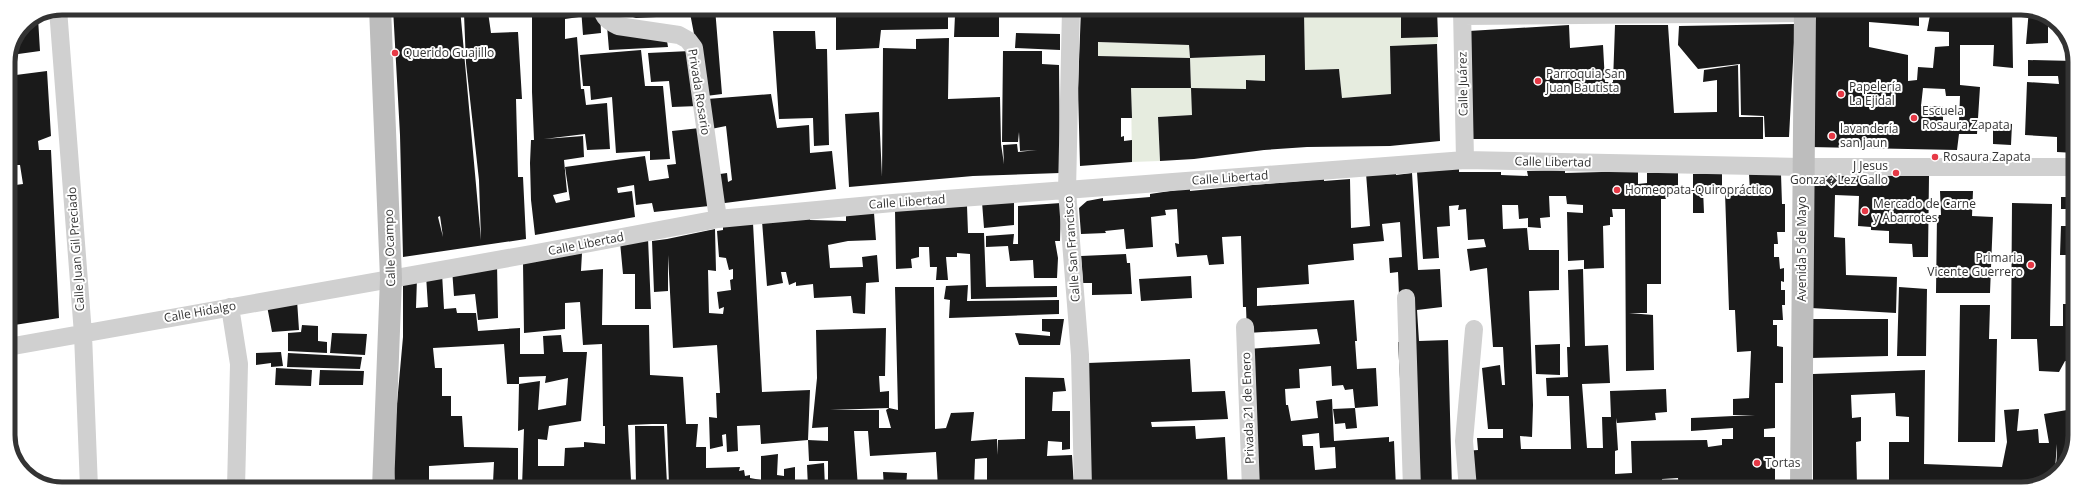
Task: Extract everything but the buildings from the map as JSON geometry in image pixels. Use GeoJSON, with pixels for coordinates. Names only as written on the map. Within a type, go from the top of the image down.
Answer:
{"type":"FeatureCollection","features":[{"type":"Feature","properties":{"kind":"street","name":"Calle Juan Gil Preciado"},"geometry":{"type":"LineString","coordinates":[[58,15],[83,334],[89,482]]}},
{"type":"Feature","properties":{"kind":"street","name":"Calle Ocampo"},"geometry":{"type":"LineString","coordinates":[[380,15],[392,278],[383,482]]}},
{"type":"Feature","properties":{"kind":"street","name":"Privada Rosario"},"geometry":{"type":"LineString","coordinates":[[604,15],[609,22],[618,26],[679,34],[688,40],[694,48],[718,219]]}},
{"type":"Feature","properties":{"kind":"street","name":"Calle San Francisco"},"geometry":{"type":"LineString","coordinates":[[1071,15],[1067,191],[1080,355],[1083,482]]}},
{"type":"Feature","properties":{"kind":"street","name":"Calle Juárez"},"geometry":{"type":"LineString","coordinates":[[1462,15],[1465,160]]}},
{"type":"Feature","properties":{"kind":"street","name":"Avenida 5 de Mayo"},"geometry":{"type":"LineString","coordinates":[[1801,482],[1802,167],[1805,15]]}},
{"type":"Feature","properties":{"kind":"street","name":"Calle Libertad"},"geometry":{"type":"LineString","coordinates":[[392,278],[718,219],[893,203],[1465,160],[1802,167],[2068,167]]}},
{"type":"Feature","properties":{"kind":"street","name":"Calle Hidalgo"},"geometry":{"type":"LineString","coordinates":[[15,346],[392,278]]}},
{"type":"Feature","properties":{"kind":"street"},"geometry":{"type":"LineString","coordinates":[[1406,298],[1412,482]]}},
{"type":"Feature","properties":{"kind":"street"},"geometry":{"type":"LineString","coordinates":[[230,307],[239,364],[236,482]]}},
{"type":"Feature","properties":{"kind":"street","name":"Privada 21 de Enero"},"geometry":{"type":"LineString","coordinates":[[1245,327],[1250,482]]}},
{"type":"Feature","properties":{"kind":"street"},"geometry":{"type":"LineString","coordinates":[[1467,482],[1464,441],[1474,329]]}},
{"type":"Feature","properties":{"kind":"shaded area"},"geometry":{"type":"Polygon","coordinates":[[[1304,15],[1401,15],[1402,38],[1438,37],[1437,44],[1390,46],[1391,94],[1342,98],[1339,69],[1305,70],[1304,15]]]}},
{"type":"Feature","properties":{"kind":"shaded area"},"geometry":{"type":"Polygon","coordinates":[[[1098,42],[1189,45],[1190,58],[1098,56],[1098,42]]]}},
{"type":"Feature","properties":{"kind":"shaded area"},"geometry":{"type":"Polygon","coordinates":[[[1265,55],[1265,81],[1246,80],[1246,89],[1228,89],[1192,115],[1158,117],[1160,161],[1132,162],[1131,88],[1191,88],[1190,58],[1265,55]]]}},
{"type":"Feature","properties":{"kind":"place","name":"Querido Guajillo"},"geometry":{"type":"Point","coordinates":[395,53]}},
{"type":"Feature","properties":{"kind":"place","name":"Parroquia San Juan Bautista"},"geometry":{"type":"Point","coordinates":[1538,81]}},
{"type":"Feature","properties":{"kind":"place","name":"Papelería La Ejidal"},"geometry":{"type":"Point","coordinates":[1841,94]}},
{"type":"Feature","properties":{"kind":"place","name":"Escuela Rosaura Zapata"},"geometry":{"type":"Point","coordinates":[1914,118]}},
{"type":"Feature","properties":{"kind":"place","name":"lavandería san jaun"},"geometry":{"type":"Point","coordinates":[1832,136]}},
{"type":"Feature","properties":{"kind":"place","name":"Rosaura Zapata"},"geometry":{"type":"Point","coordinates":[1935,157]}},
{"type":"Feature","properties":{"kind":"place","name":"J Jesus Gonza�Lez Gallo"},"geometry":{"type":"Point","coordinates":[1896,173]}},
{"type":"Feature","properties":{"kind":"place","name":"Homeopata-Quiropráctico"},"geometry":{"type":"Point","coordinates":[1617,190]}},
{"type":"Feature","properties":{"kind":"place","name":"Mercado de Carne y Abarrotes"},"geometry":{"type":"Point","coordinates":[1865,211]}},
{"type":"Feature","properties":{"kind":"place","name":"Primaria Vicente Guerrero"},"geometry":{"type":"Point","coordinates":[2031,265]}},
{"type":"Feature","properties":{"kind":"place","name":"Tortas"},"geometry":{"type":"Point","coordinates":[1757,463]}}]}
